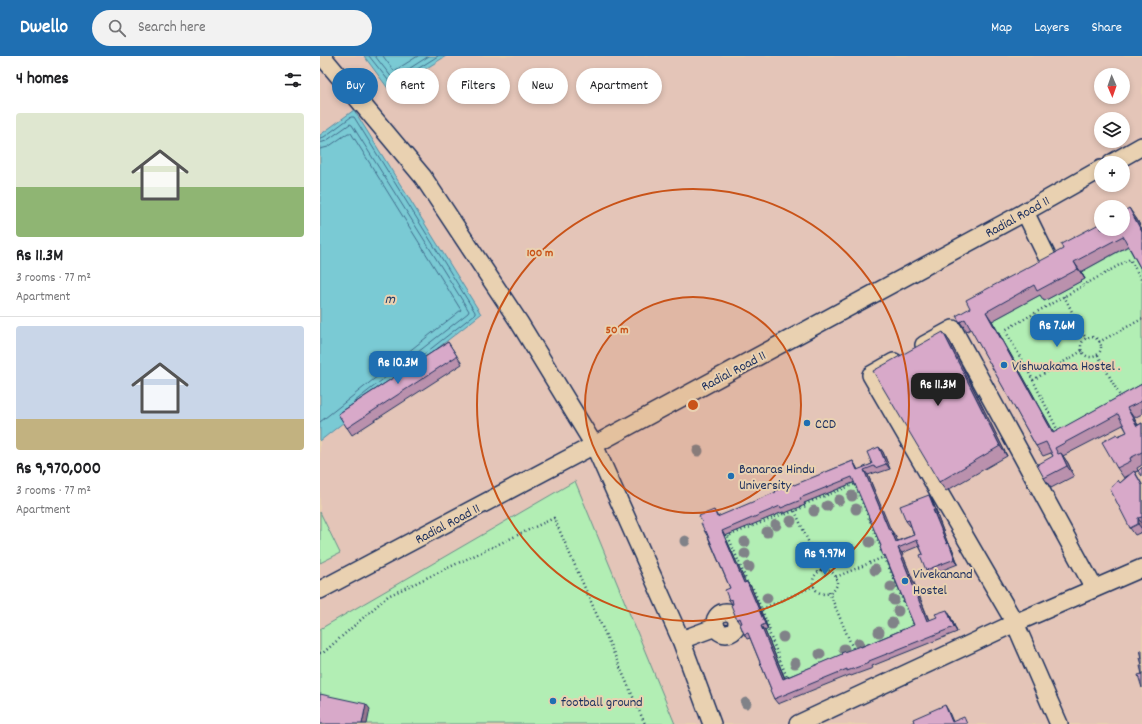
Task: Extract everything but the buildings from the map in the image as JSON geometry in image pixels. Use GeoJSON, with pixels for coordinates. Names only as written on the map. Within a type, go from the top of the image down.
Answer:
{"type":"FeatureCollection","features":[{"type":"Feature","properties":{"kind":"lane"},"geometry":{"type":"LineString","coordinates":[[322,56],[423,177],[519,322],[594,445],[681,640],[712,724]]}},
{"type":"Feature","properties":{"kind":"lane"},"geometry":{"type":"LineString","coordinates":[[1124,156],[1142,146]]}},
{"type":"Feature","properties":{"kind":"lane","name":"Radial Road 11"},"geometry":{"type":"LineString","coordinates":[[320,590],[594,445],[1025,212],[1094,173]]}},
{"type":"Feature","properties":{"kind":"lane"},"geometry":{"type":"LineString","coordinates":[[1025,212],[1050,262]]}},
{"type":"Feature","properties":{"kind":"lane"},"geometry":{"type":"LineString","coordinates":[[1059,724],[1015,623],[871,375],[953,329],[1094,588]]}},
{"type":"Feature","properties":{"kind":"lane"},"geometry":{"type":"LineString","coordinates":[[798,724],[1015,623],[1142,568]]}},
{"type":"Feature","properties":{"kind":"lane"},"geometry":{"type":"LineString","coordinates":[[681,640],[716,627]]}},
{"type":"Feature","properties":{"kind":"path"},"geometry":{"type":"LineString","coordinates":[[1061,436],[1033,380],[1005,330],[1130,259],[1142,281]]}},
{"type":"Feature","properties":{"kind":"path"},"geometry":{"type":"LineString","coordinates":[[1064,296],[1086,339]]}},
{"type":"Feature","properties":{"kind":"path"},"geometry":{"type":"LineString","coordinates":[[1099,342],[1142,319]]}},
{"type":"Feature","properties":{"kind":"path"},"geometry":{"type":"LineString","coordinates":[[1086,339],[1096,339],[1099,342],[1101,349],[1098,355],[1091,357],[1084,354],[1082,351],[1082,346],[1086,339]]}},
{"type":"Feature","properties":{"kind":"path"},"geometry":{"type":"LineString","coordinates":[[1033,380],[1082,351]]}},
{"type":"Feature","properties":{"kind":"path"},"geometry":{"type":"LineString","coordinates":[[1098,355],[1124,403]]}},
{"type":"Feature","properties":{"kind":"path"},"geometry":{"type":"LineString","coordinates":[[855,484],[884,557],[915,628],[866,648],[866,646],[842,656],[842,658],[788,680],[752,586],[749,587],[728,536],[783,514],[784,515],[795,511],[806,506],[805,504],[855,484]]}},
{"type":"Feature","properties":{"kind":"path"},"geometry":{"type":"LineString","coordinates":[[795,511],[821,570]]}},
{"type":"Feature","properties":{"kind":"path"},"geometry":{"type":"LineString","coordinates":[[320,653],[323,653],[388,596],[554,518],[645,724]]}},
{"type":"Feature","properties":{"kind":"path"},"geometry":{"type":"LineString","coordinates":[[836,577],[884,557]]}},
{"type":"Feature","properties":{"kind":"path"},"geometry":{"type":"LineString","coordinates":[[821,570],[828,570],[836,577],[836,586],[829,592],[820,592],[814,586],[813,579],[821,570]]}},
{"type":"Feature","properties":{"kind":"path"},"geometry":{"type":"LineString","coordinates":[[762,610],[814,586]]}},
{"type":"Feature","properties":{"kind":"path"},"geometry":{"type":"LineString","coordinates":[[829,592],[854,651]]}},
{"type":"Feature","properties":{"kind":"shaded area","name":"Banaras Hindu University"},"geometry":{"type":"Polygon","coordinates":[[[320,56],[1142,56],[1142,724],[320,724],[320,56]]]}},
{"type":"Feature","properties":{"kind":"green space"},"geometry":{"type":"Polygon","coordinates":[[[1129,246],[1142,268],[1142,398],[1060,443],[992,321],[1040,295],[1044,301],[1085,279],[1081,272],[1129,246]]]}},
{"type":"Feature","properties":{"kind":"green space"},"geometry":{"type":"Polygon","coordinates":[[[575,481],[675,724],[320,724],[320,629],[575,481]]]}},
{"type":"Feature","properties":{"kind":"green space"},"geometry":{"type":"Polygon","coordinates":[[[856,482],[917,630],[787,684],[765,631],[768,629],[751,587],[748,588],[725,536],[784,511],[804,505],[804,503],[856,482]]]}},
{"type":"Feature","properties":{"kind":"green space"},"geometry":{"type":"Polygon","coordinates":[[[320,512],[340,553],[320,563],[320,512]]]}},
{"type":"Feature","properties":{"kind":"water"},"geometry":{"type":"Polygon","coordinates":[[[364,56],[446,56],[427,68],[386,68],[386,86],[378,75],[378,68],[373,68],[364,56]]]}},
{"type":"Feature","properties":{"kind":"water","name":"m"},"geometry":{"type":"Polygon","coordinates":[[[354,110],[481,314],[320,441],[320,135],[354,110]]]}},
{"type":"Feature","properties":{"kind":"place","name":"Vishwakama Hostel ."},"geometry":{"type":"Point","coordinates":[1004,365]}},
{"type":"Feature","properties":{"kind":"place","name":"CCD"},"geometry":{"type":"Point","coordinates":[807,423]}},
{"type":"Feature","properties":{"kind":"place","name":"Banaras Hindu University"},"geometry":{"type":"Point","coordinates":[731,476]}},
{"type":"Feature","properties":{"kind":"place","name":"Vivekanand Hostel"},"geometry":{"type":"Point","coordinates":[905,581]}},
{"type":"Feature","properties":{"kind":"place","name":"football ground"},"geometry":{"type":"Point","coordinates":[553,701]}}]}
